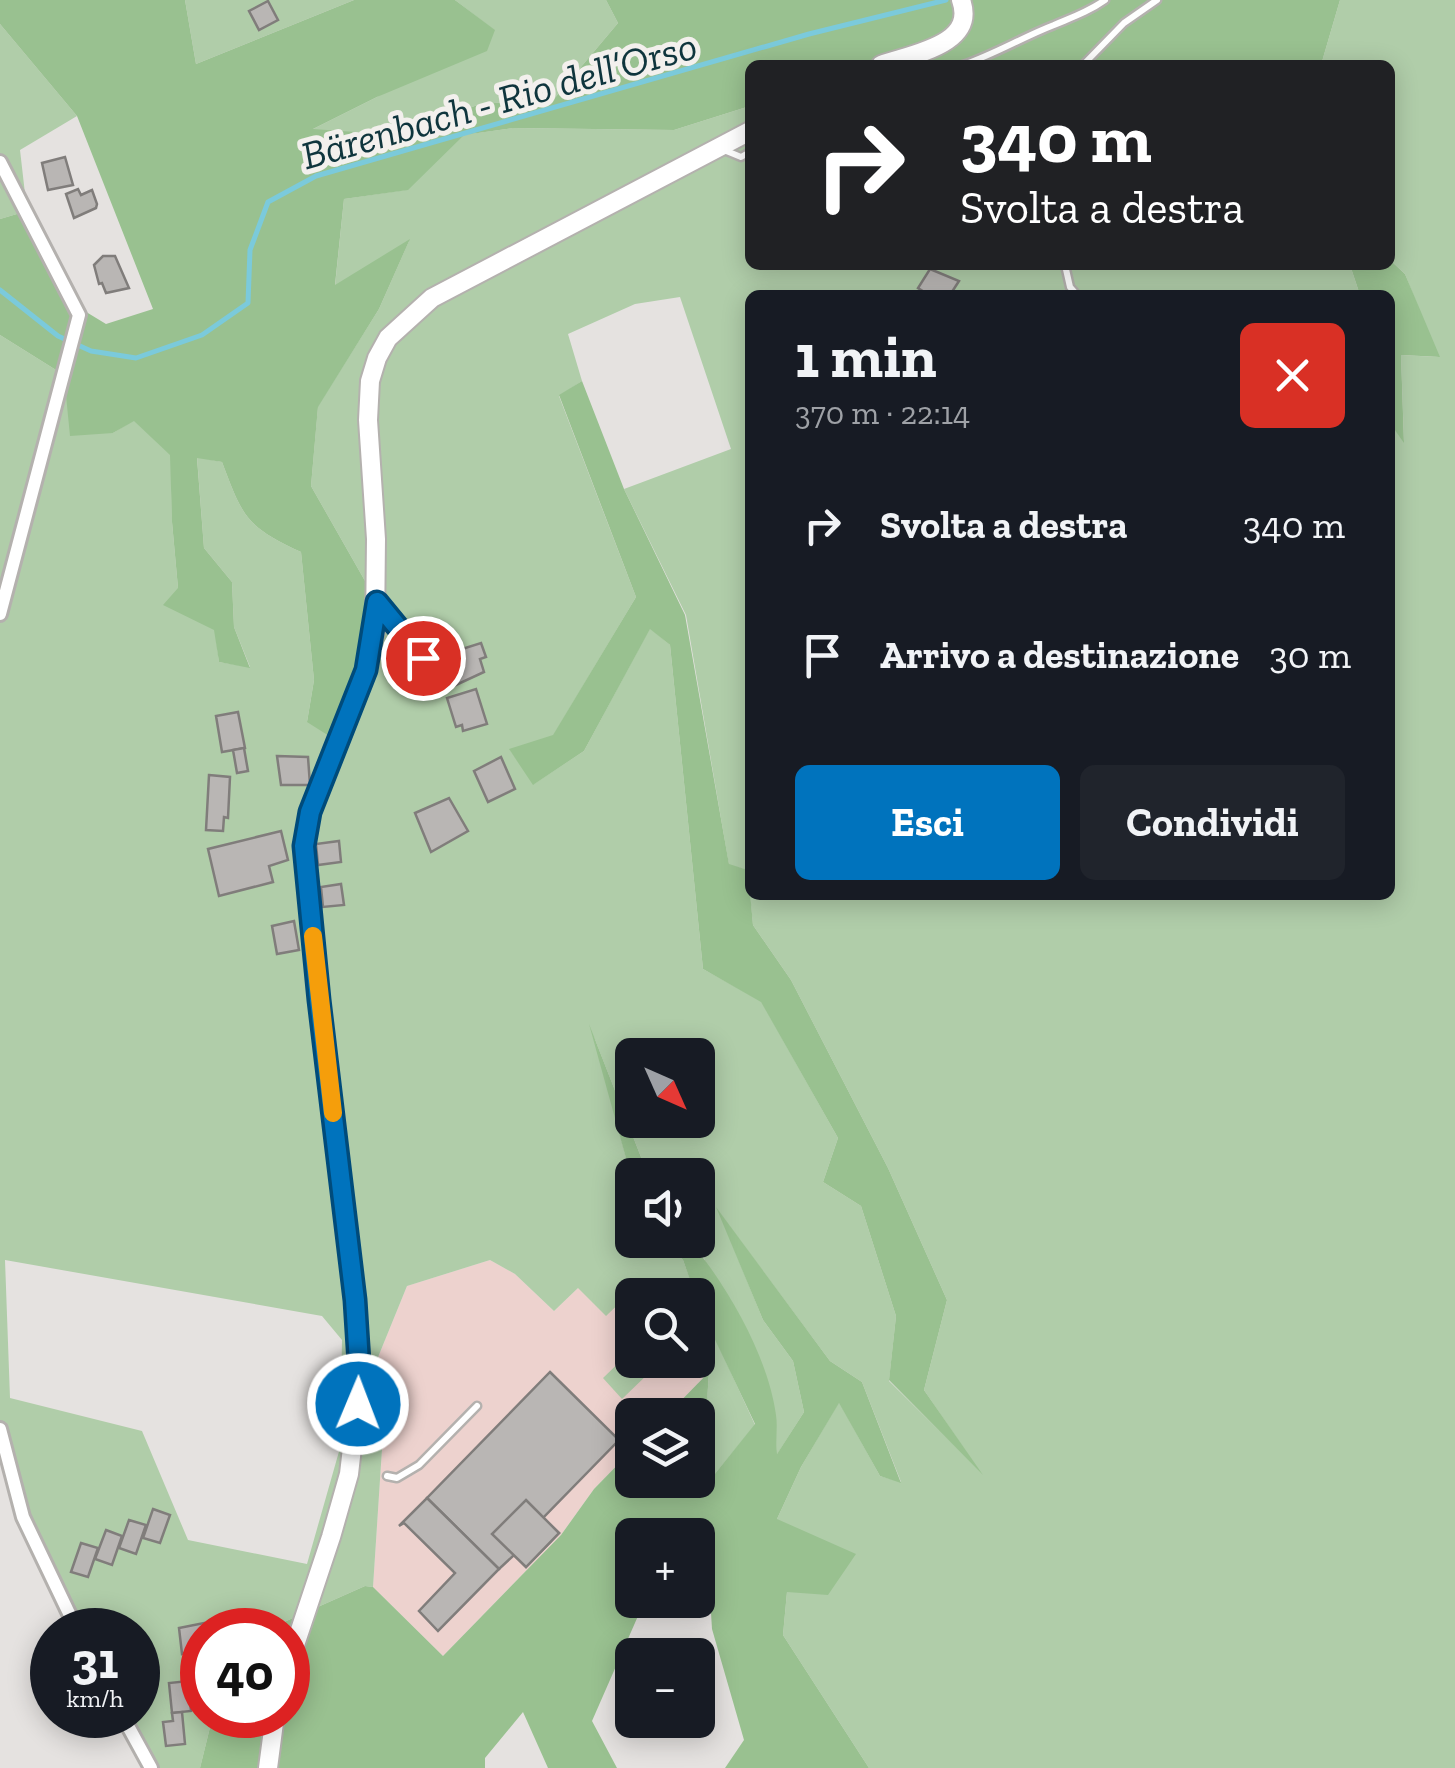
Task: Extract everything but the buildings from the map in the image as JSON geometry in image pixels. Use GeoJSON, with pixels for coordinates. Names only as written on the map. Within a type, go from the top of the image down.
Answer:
{"type":"FeatureCollection","features":[{"type":"Feature","properties":{"kind":"street"},"geometry":{"type":"LineString","coordinates":[[895,60],[952,39],[964,20],[961,0]]}},
{"type":"Feature","properties":{"kind":"street"},"geometry":{"type":"LineString","coordinates":[[308,1608],[349,1474],[360,1378],[355,1300],[319,1000],[305,828],[366,670],[377,602],[368,400],[373,369],[388,338],[432,298],[745,134]]}},
{"type":"Feature","properties":{"kind":"street"},"geometry":{"type":"LineString","coordinates":[[0,162],[79,315],[0,614]]}},
{"type":"Feature","properties":{"kind":"street"},"geometry":{"type":"LineString","coordinates":[[0,1429],[22,1517],[66,1608]]}},
{"type":"Feature","properties":{"kind":"street"},"geometry":{"type":"LineString","coordinates":[[135,1738],[152,1768]]}},
{"type":"Feature","properties":{"kind":"street"},"geometry":{"type":"LineString","coordinates":[[268,1768],[271,1738]]}},
{"type":"Feature","properties":{"kind":"lane"},"geometry":{"type":"LineString","coordinates":[[978,60],[1053,25],[1083,16],[1105,0]]}},
{"type":"Feature","properties":{"kind":"lane"},"geometry":{"type":"LineString","coordinates":[[1087,60],[1124,23],[1157,0]]}},
{"type":"Feature","properties":{"kind":"lane"},"geometry":{"type":"LineString","coordinates":[[718,148],[741,157],[745,155]]}},
{"type":"Feature","properties":{"kind":"lane"},"geometry":{"type":"LineString","coordinates":[[377,602],[446,687]]}},
{"type":"Feature","properties":{"kind":"lane"},"geometry":{"type":"LineString","coordinates":[[387,1476],[397,1478],[419,1465],[477,1406]]}},
{"type":"Feature","properties":{"kind":"shaded area"},"geometry":{"type":"Polygon","coordinates":[[[490,1260],[515,1274],[554,1311],[578,1288],[615,1292],[615,1378],[703,1378],[684,1398],[615,1398],[615,1467],[561,1535],[443,1656],[373,1587],[382,1449],[391,1411],[374,1367],[407,1286],[490,1260]]]}},
{"type":"Feature","properties":{"kind":"green space"},"geometry":{"type":"Polygon","coordinates":[[[0,0],[185,0],[196,64],[354,0],[455,0],[495,30],[487,51],[377,97],[313,129],[398,135],[480,104],[554,99],[618,23],[606,0],[1340,0],[1322,60],[745,60],[745,108],[674,130],[514,128],[464,135],[408,190],[344,199],[335,285],[410,239],[379,309],[318,407],[311,486],[377,602],[337,741],[307,722],[314,680],[301,552],[268,535],[248,518],[222,462],[197,458],[204,548],[232,582],[234,627],[250,668],[219,662],[214,630],[163,605],[178,588],[170,455],[134,421],[113,433],[70,436],[64,375],[0,335],[0,219],[27,211],[78,307],[106,324],[153,309],[77,116],[0,24],[0,0]]]}},
{"type":"Feature","properties":{"kind":"green space"},"geometry":{"type":"Polygon","coordinates":[[[185,0],[354,0],[196,64],[185,0]]]}},
{"type":"Feature","properties":{"kind":"green space"},"geometry":{"type":"Polygon","coordinates":[[[455,0],[606,0],[618,23],[554,99],[480,104],[398,135],[311,130],[494,30],[455,0]]]}},
{"type":"Feature","properties":{"kind":"green space"},"geometry":{"type":"Polygon","coordinates":[[[1340,0],[1455,0],[1455,1768],[869,1768],[783,1635],[787,1592],[777,1519],[801,1467],[839,1402],[880,1476],[901,1482],[862,1382],[830,1361],[719,1212],[763,1320],[793,1361],[804,1412],[776,1456],[715,1288],[715,1278],[711,1278],[704,1258],[715,1258],[715,1158],[641,1158],[634,1138],[715,1138],[715,1038],[615,1038],[615,1091],[594,1037],[615,1116],[615,1138],[621,1138],[626,1158],[615,1158],[615,1258],[681,1258],[690,1278],[615,1278],[615,1307],[606,1316],[578,1288],[554,1311],[515,1274],[490,1260],[407,1286],[374,1367],[391,1411],[382,1449],[373,1587],[365,1586],[310,1610],[180,1608],[180,1738],[207,1738],[200,1768],[151,1768],[135,1738],[160,1738],[160,1608],[66,1608],[23,1517],[0,1429],[0,335],[64,375],[113,433],[134,420],[171,455],[178,588],[215,630],[219,662],[250,667],[234,627],[232,582],[204,548],[197,457],[222,462],[248,518],[268,535],[301,552],[314,680],[307,722],[377,602],[311,486],[318,406],[379,309],[409,241],[335,286],[344,199],[405,190],[463,135],[513,128],[674,130],[745,108],[745,270],[1352,270],[1358,290],[745,290],[745,869],[729,865],[686,615],[624,489],[731,449],[680,297],[635,304],[568,334],[582,381],[559,396],[636,597],[553,736],[510,750],[534,784],[584,751],[650,628],[670,645],[703,969],[761,1001],[838,1138],[823,1182],[861,1206],[896,1316],[889,1381],[978,1469],[924,1390],[947,1300],[888,1168],[791,980],[753,925],[750,900],[1395,900],[1395,429],[1404,441],[1401,355],[1438,357],[1405,274],[1395,265],[1395,60],[1322,60],[1340,0]],[[5,1260],[10,1398],[142,1431],[188,1540],[307,1564],[340,1448],[342,1340],[322,1316],[5,1260]]]}},
{"type":"Feature","properties":{"kind":"green space"},"geometry":{"type":"Polygon","coordinates":[[[0,24],[77,116],[20,150],[27,211],[0,219],[0,24]]]}},
{"type":"Feature","properties":{"kind":"green space"},"geometry":{"type":"Polygon","coordinates":[[[1395,265],[1405,274],[1440,357],[1401,355],[1404,443],[1395,430],[1395,290],[1358,290],[1352,270],[1395,270],[1395,265]]]}},
{"type":"Feature","properties":{"kind":"green space"},"geometry":{"type":"Polygon","coordinates":[[[582,381],[624,489],[685,615],[729,864],[745,869],[745,900],[751,900],[753,925],[791,980],[888,1168],[947,1300],[924,1390],[983,1475],[889,1380],[896,1316],[861,1206],[823,1182],[838,1138],[761,1002],[703,969],[670,645],[650,629],[584,751],[533,785],[509,749],[553,735],[636,597],[559,395],[582,381]]]}},
{"type":"Feature","properties":{"kind":"green space"},"geometry":{"type":"Polygon","coordinates":[[[589,1024],[615,1091],[615,1118],[589,1024]]]}},
{"type":"Feature","properties":{"kind":"green space"},"geometry":{"type":"Polygon","coordinates":[[[620,1138],[634,1138],[641,1158],[626,1158],[620,1138]]]}},
{"type":"Feature","properties":{"kind":"green space"},"geometry":{"type":"Polygon","coordinates":[[[716,1207],[830,1361],[862,1382],[901,1483],[880,1476],[839,1403],[801,1467],[777,1519],[856,1554],[828,1595],[787,1592],[783,1635],[869,1768],[725,1768],[744,1740],[712,1629],[715,1518],[615,1518],[615,1618],[637,1618],[628,1638],[615,1638],[615,1668],[592,1721],[617,1768],[548,1768],[523,1712],[485,1758],[485,1768],[200,1768],[207,1738],[310,1738],[310,1610],[365,1586],[373,1587],[443,1656],[561,1535],[615,1467],[615,1498],[715,1498],[715,1474],[755,1424],[715,1340],[715,1278],[689,1278],[681,1258],[703,1258],[744,1322],[772,1392],[777,1454],[804,1412],[793,1361],[763,1320],[716,1207]]]}},
{"type":"Feature","properties":{"kind":"green space"},"geometry":{"type":"Polygon","coordinates":[[[715,1338],[755,1425],[715,1474],[715,1398],[707,1398],[709,1378],[715,1378],[715,1338]]]}},
{"type":"Feature","properties":{"kind":"green space"},"geometry":{"type":"Polygon","coordinates":[[[615,1366],[615,1378],[644,1378],[621,1398],[603,1378],[615,1366]]]}},
{"type":"Feature","properties":{"kind":"green space"},"geometry":{"type":"Polygon","coordinates":[[[703,1378],[709,1378],[707,1398],[684,1398],[703,1378]]]}},
{"type":"Feature","properties":{"kind":"waterway","name":"Bärenbach - Rio dell’Orso"},"geometry":{"type":"LineString","coordinates":[[0,290],[58,336],[91,351],[136,358],[202,335],[248,303],[250,250],[268,202],[316,176],[809,34],[946,0]]}},
{"type":"Feature","properties":{"kind":"slow traffic"},"geometry":{"type":"LineString","coordinates":[[313,936],[333,1113]]}},
{"type":"Feature","properties":{"kind":"route"},"geometry":{"type":"LineString","coordinates":[[358,1404],[355,1300],[319,1000],[305,828],[366,670],[377,602],[423,658]]}}]}
